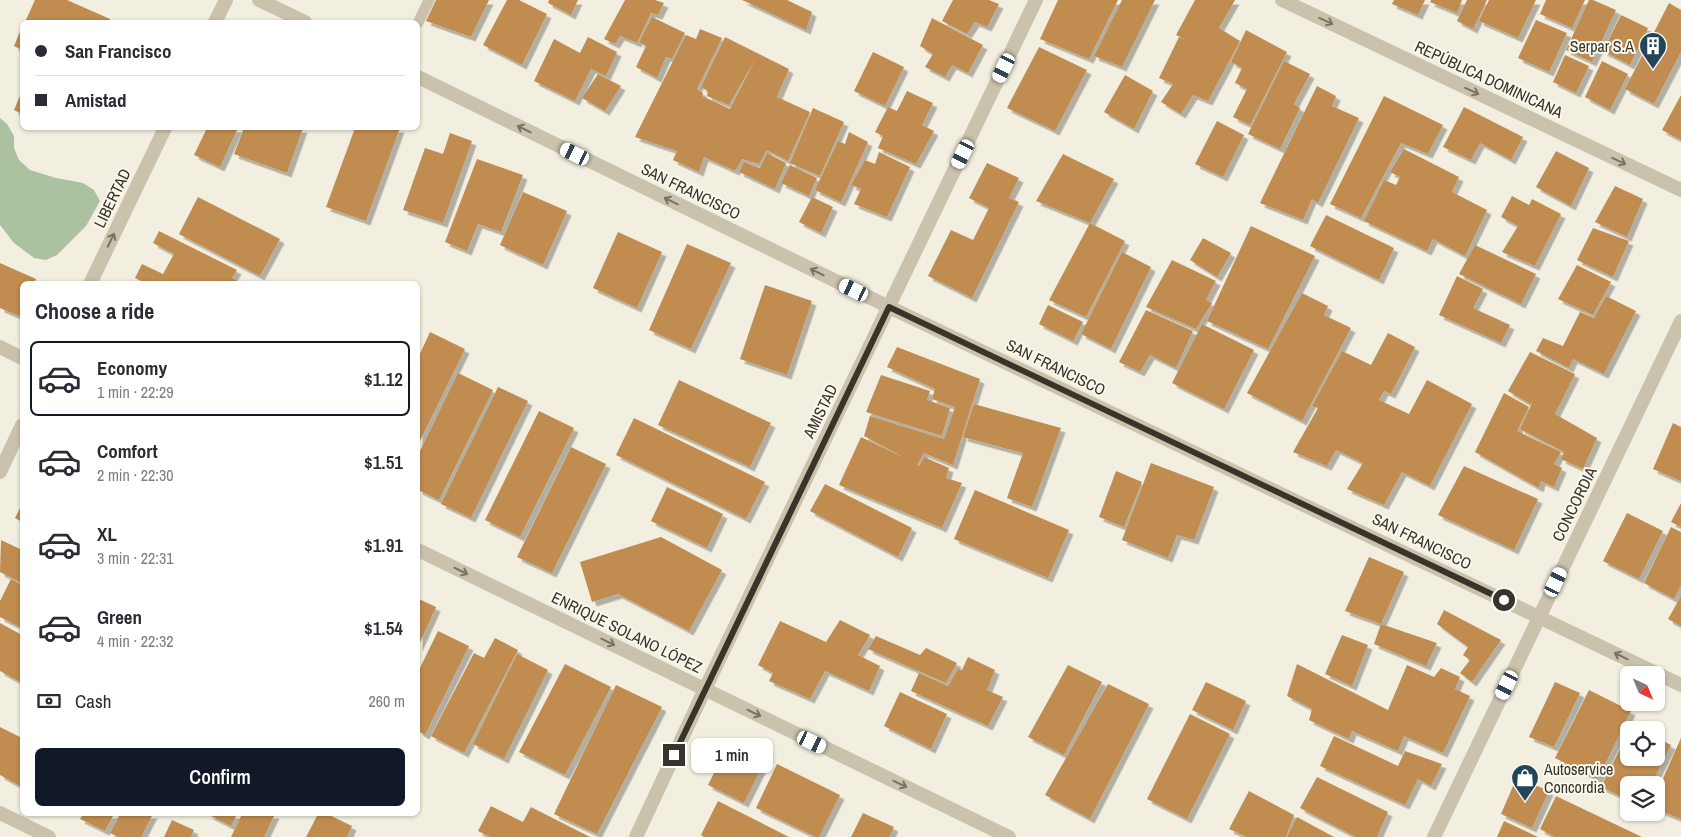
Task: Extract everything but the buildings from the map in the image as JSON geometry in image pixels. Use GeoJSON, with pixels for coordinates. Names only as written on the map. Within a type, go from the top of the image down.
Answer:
{"type":"FeatureCollection","features":[{"type":"Feature","properties":{"kind":"street"},"geometry":{"type":"LineString","coordinates":[[216,20],[226,0]]}},
{"type":"Feature","properties":{"kind":"street"},"geometry":{"type":"LineString","coordinates":[[259,0],[301,20]]}},
{"type":"Feature","properties":{"kind":"street","name":"AMISTAD"},"geometry":{"type":"LineString","coordinates":[[636,837],[705,689],[1036,0]]}},
{"type":"Feature","properties":{"kind":"street","name":"REPÚBLICA DOMINICANA"},"geometry":{"type":"LineString","coordinates":[[1282,0],[1681,190]]}},
{"type":"Feature","properties":{"kind":"street","name":"SAN FRANCISCO"},"geometry":{"type":"LineString","coordinates":[[420,78],[889,307],[1681,685]]}},
{"type":"Feature","properties":{"kind":"street","name":"LIBERTAD"},"geometry":{"type":"LineString","coordinates":[[91,281],[164,130]]}},
{"type":"Feature","properties":{"kind":"street","name":"CONCORDIA"},"geometry":{"type":"LineString","coordinates":[[1434,837],[1681,321]]}},
{"type":"Feature","properties":{"kind":"street"},"geometry":{"type":"LineString","coordinates":[[0,347],[20,357]]}},
{"type":"Feature","properties":{"kind":"street"},"geometry":{"type":"LineString","coordinates":[[0,472],[20,429]]}},
{"type":"Feature","properties":{"kind":"street","name":"ENRIQUE SOLANO LÓPEZ"},"geometry":{"type":"LineString","coordinates":[[420,551],[1009,837]]}},
{"type":"Feature","properties":{"kind":"street"},"geometry":{"type":"LineString","coordinates":[[0,813],[49,837]]}},
{"type":"Feature","properties":{"kind":"lane"},"geometry":{"type":"LineString","coordinates":[[420,20],[430,0]]}},
{"type":"Feature","properties":{"kind":"green space"},"geometry":{"type":"Polygon","coordinates":[[[0,118],[7,124],[14,136],[14,148],[19,160],[30,170],[56,178],[83,183],[94,190],[100,201],[86,226],[57,255],[46,260],[34,258],[14,243],[0,225],[0,118]]]}},
{"type":"Feature","properties":{"kind":"place","name":"Serpar S.A"},"geometry":{"type":"Point","coordinates":[1653,70]}},
{"type":"Feature","properties":{"kind":"place","name":"Autoservice Concordia"},"geometry":{"type":"Point","coordinates":[1525,802]}},
{"type":"Feature","properties":{"kind":"route"},"geometry":{"type":"LineString","coordinates":[[674,755],[889,307],[1504,600]]}}]}
